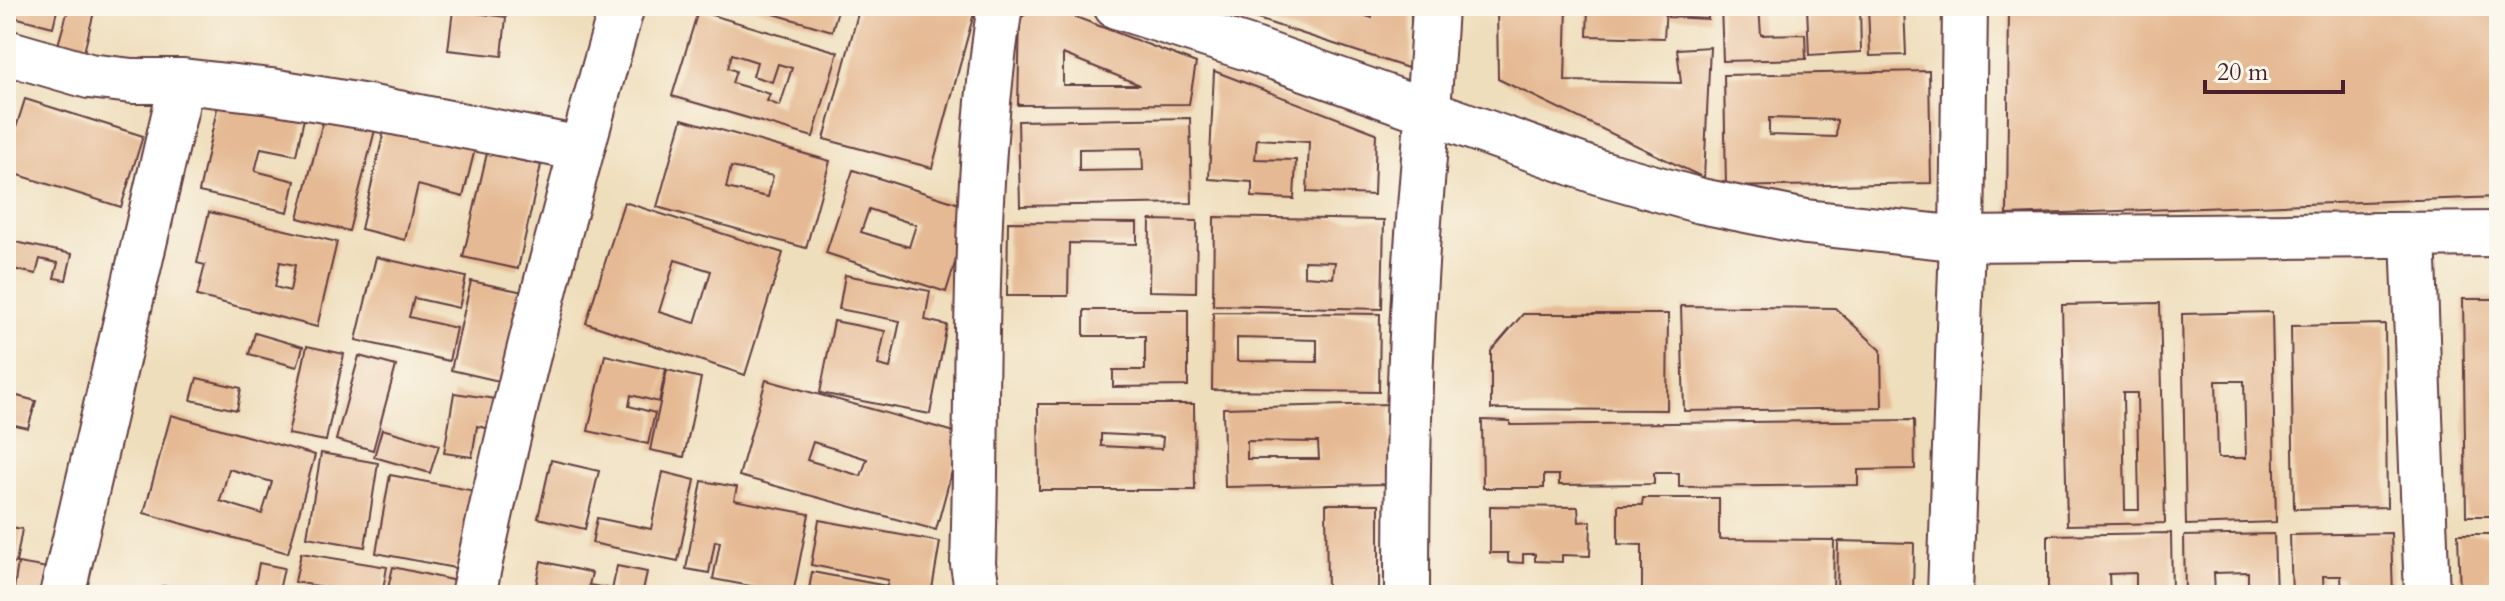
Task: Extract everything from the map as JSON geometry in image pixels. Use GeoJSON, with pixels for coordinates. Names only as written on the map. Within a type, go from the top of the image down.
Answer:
{"type":"FeatureCollection","features":[{"type":"Feature","properties":{"kind":"street"},"geometry":{"type":"LineString","coordinates":[[473,595],[494,493],[581,149],[622,6]]}},
{"type":"Feature","properties":{"kind":"street"},"geometry":{"type":"LineString","coordinates":[[978,595],[973,564],[983,143],[1000,6]]}},
{"type":"Feature","properties":{"kind":"street"},"geometry":{"type":"LineString","coordinates":[[1116,6],[1254,50],[1598,172],[1701,201],[1806,222],[1962,239],[2499,234]]}},
{"type":"Feature","properties":{"kind":"street"},"geometry":{"type":"LineString","coordinates":[[1407,595],[1407,456],[1414,296],[1435,6]]}},
{"type":"Feature","properties":{"kind":"street"},"geometry":{"type":"LineString","coordinates":[[1950,595],[1962,239],[1965,6]]}},
{"type":"Feature","properties":{"kind":"street"},"geometry":{"type":"LineString","coordinates":[[6,52],[89,76],[132,81],[182,81],[271,91],[581,149]]}},
{"type":"Feature","properties":{"kind":"street"},"geometry":{"type":"LineString","coordinates":[[62,595],[182,81]]}},
{"type":"Feature","properties":{"kind":"street"},"geometry":{"type":"LineString","coordinates":[[2413,236],[2427,595]]}},
{"type":"Feature","properties":{"kind":"building"},"geometry":{"type":"Polygon","coordinates":[[[6,6],[58,6],[53,27],[6,15],[6,6]]]}},
{"type":"Feature","properties":{"kind":"building"},"geometry":{"type":"Polygon","coordinates":[[[69,6],[95,8],[84,52],[58,45],[69,6]]]}},
{"type":"Feature","properties":{"kind":"building"},"geometry":{"type":"Polygon","coordinates":[[[750,6],[839,6],[832,31],[750,7],[750,6]]]}},
{"type":"Feature","properties":{"kind":"building"},"geometry":{"type":"Polygon","coordinates":[[[860,6],[976,6],[932,168],[824,139],[860,6]]]}},
{"type":"Feature","properties":{"kind":"building"},"geometry":{"type":"Polygon","coordinates":[[[1040,6],[1047,6],[1196,63],[1189,104],[1018,105],[1020,18],[1040,6]],[[1063,54],[1063,85],[1140,85],[1063,54]]]}},
{"type":"Feature","properties":{"kind":"building"},"geometry":{"type":"Polygon","coordinates":[[[1228,6],[1334,6],[1372,18],[1372,6],[1411,6],[1411,69],[1227,9],[1228,6]]]}},
{"type":"Feature","properties":{"kind":"building"},"geometry":{"type":"Polygon","coordinates":[[[1497,6],[1567,6],[1565,81],[1681,83],[1677,49],[1710,47],[1704,178],[1498,79],[1497,6]]]}},
{"type":"Feature","properties":{"kind":"building"},"geometry":{"type":"Polygon","coordinates":[[[1588,6],[1666,8],[1664,38],[1587,36],[1588,6]]]}},
{"type":"Feature","properties":{"kind":"building"},"geometry":{"type":"Polygon","coordinates":[[[1668,6],[1708,6],[1708,19],[1668,17],[1668,6]]]}},
{"type":"Feature","properties":{"kind":"building"},"geometry":{"type":"Polygon","coordinates":[[[1721,6],[1759,6],[1761,35],[1805,34],[1806,59],[1723,61],[1721,6]]]}},
{"type":"Feature","properties":{"kind":"building"},"geometry":{"type":"Polygon","coordinates":[[[1807,6],[1860,6],[1861,52],[1809,55],[1807,6]]]}},
{"type":"Feature","properties":{"kind":"building"},"geometry":{"type":"Polygon","coordinates":[[[1868,6],[1904,6],[1906,55],[1870,56],[1868,6]]]}},
{"type":"Feature","properties":{"kind":"building"},"geometry":{"type":"Polygon","coordinates":[[[2009,6],[2499,6],[2499,197],[2007,215],[2009,6]]]}},
{"type":"Feature","properties":{"kind":"building"},"geometry":{"type":"Polygon","coordinates":[[[453,10],[506,17],[502,56],[448,50],[453,10]]]}},
{"type":"Feature","properties":{"kind":"building"},"geometry":{"type":"Polygon","coordinates":[[[698,11],[838,52],[813,137],[672,96],[698,11]],[[732,54],[728,68],[736,71],[732,83],[770,94],[767,101],[780,106],[792,68],[778,64],[772,82],[753,76],[757,62],[732,54]]]}},
{"type":"Feature","properties":{"kind":"building"},"geometry":{"type":"Polygon","coordinates":[[[1214,71],[1376,133],[1374,195],[1307,192],[1309,142],[1257,139],[1255,159],[1296,160],[1294,199],[1252,197],[1252,182],[1209,179],[1214,71]]]}},
{"type":"Feature","properties":{"kind":"building"},"geometry":{"type":"Polygon","coordinates":[[[1929,71],[1931,183],[1726,187],[1724,75],[1929,71]],[[1769,118],[1769,135],[1836,137],[1837,120],[1769,118]]]}},
{"type":"Feature","properties":{"kind":"building"},"geometry":{"type":"Polygon","coordinates":[[[220,95],[305,114],[296,155],[261,148],[255,171],[295,181],[288,212],[199,192],[220,95]]]}},
{"type":"Feature","properties":{"kind":"building"},"geometry":{"type":"Polygon","coordinates":[[[25,99],[143,136],[121,207],[6,171],[6,160],[25,99]]]}},
{"type":"Feature","properties":{"kind":"building"},"geometry":{"type":"Polygon","coordinates":[[[325,113],[376,126],[349,231],[298,218],[325,113]]]}},
{"type":"Feature","properties":{"kind":"building"},"geometry":{"type":"Polygon","coordinates":[[[1190,118],[1192,203],[1020,206],[1018,121],[1190,118]],[[1142,148],[1079,149],[1079,171],[1143,170],[1142,148]]]}},
{"type":"Feature","properties":{"kind":"building"},"geometry":{"type":"Polygon","coordinates":[[[682,119],[830,161],[806,248],[657,207],[682,119]],[[731,167],[726,188],[768,197],[773,176],[731,167]]]}},
{"type":"Feature","properties":{"kind":"building"},"geometry":{"type":"Polygon","coordinates":[[[385,127],[475,149],[463,197],[418,185],[405,240],[361,229],[385,127]]]}},
{"type":"Feature","properties":{"kind":"building"},"geometry":{"type":"Polygon","coordinates":[[[487,153],[541,165],[518,269],[463,257],[487,153]]]}},
{"type":"Feature","properties":{"kind":"building"},"geometry":{"type":"Polygon","coordinates":[[[853,170],[972,208],[946,292],[826,253],[853,170]],[[869,209],[861,232],[909,247],[916,225],[869,209]]]}},
{"type":"Feature","properties":{"kind":"building"},"geometry":{"type":"Polygon","coordinates":[[[624,202],[783,253],[745,375],[586,323],[624,202]],[[675,260],[659,312],[695,323],[711,271],[675,260]]]}},
{"type":"Feature","properties":{"kind":"building"},"geometry":{"type":"Polygon","coordinates":[[[209,212],[337,242],[317,327],[197,296],[205,265],[197,263],[209,212]],[[280,262],[275,287],[290,291],[295,265],[280,262]]]}},
{"type":"Feature","properties":{"kind":"building"},"geometry":{"type":"Polygon","coordinates":[[[1214,217],[1384,220],[1382,309],[1213,305],[1214,217]],[[1304,261],[1304,276],[1333,278],[1335,262],[1304,261]]]}},
{"type":"Feature","properties":{"kind":"building"},"geometry":{"type":"Polygon","coordinates":[[[1150,220],[1197,221],[1196,292],[1149,291],[1150,220]]]}},
{"type":"Feature","properties":{"kind":"building"},"geometry":{"type":"Polygon","coordinates":[[[1008,222],[1137,223],[1137,244],[1069,243],[1068,296],[1007,296],[1008,222]]]}},
{"type":"Feature","properties":{"kind":"building"},"geometry":{"type":"Polygon","coordinates":[[[6,240],[72,254],[66,280],[54,278],[58,263],[40,259],[36,274],[13,269],[6,299],[6,240]]]}},
{"type":"Feature","properties":{"kind":"building"},"geometry":{"type":"Polygon","coordinates":[[[376,257],[466,277],[459,308],[414,298],[409,317],[456,328],[449,361],[356,340],[376,257]]]}},
{"type":"Feature","properties":{"kind":"building"},"geometry":{"type":"Polygon","coordinates":[[[845,275],[930,291],[925,320],[947,325],[930,414],[820,393],[834,321],[885,331],[878,365],[890,368],[900,321],[839,309],[845,275]]]}},
{"type":"Feature","properties":{"kind":"building"},"geometry":{"type":"Polygon","coordinates":[[[471,281],[528,293],[508,383],[451,370],[471,281]]]}},
{"type":"Feature","properties":{"kind":"building"},"geometry":{"type":"Polygon","coordinates":[[[2463,299],[2499,299],[2499,516],[2466,516],[2463,299]]]}},
{"type":"Feature","properties":{"kind":"building"},"geometry":{"type":"Polygon","coordinates":[[[2160,303],[2165,523],[2067,525],[2062,305],[2160,303]],[[2123,393],[2125,510],[2139,510],[2137,393],[2123,393]]]}},
{"type":"Feature","properties":{"kind":"building"},"geometry":{"type":"Polygon","coordinates":[[[1681,306],[1835,308],[1881,350],[1882,408],[1684,411],[1681,306]]]}},
{"type":"Feature","properties":{"kind":"building"},"geometry":{"type":"Polygon","coordinates":[[[1084,310],[1188,310],[1188,386],[1113,387],[1113,370],[1145,370],[1145,336],[1084,336],[1084,310]]]}},
{"type":"Feature","properties":{"kind":"building"},"geometry":{"type":"Polygon","coordinates":[[[1213,312],[1380,314],[1379,392],[1212,390],[1213,312]],[[1237,338],[1237,361],[1317,362],[1317,340],[1237,338]]]}},
{"type":"Feature","properties":{"kind":"building"},"geometry":{"type":"Polygon","coordinates":[[[2272,312],[2276,522],[2186,525],[2182,314],[2272,312]],[[2216,381],[2218,458],[2246,458],[2244,381],[2216,381]]]}},
{"type":"Feature","properties":{"kind":"building"},"geometry":{"type":"Polygon","coordinates":[[[1523,314],[1668,314],[1667,410],[1491,409],[1491,351],[1523,314]]]}},
{"type":"Feature","properties":{"kind":"building"},"geometry":{"type":"Polygon","coordinates":[[[2385,324],[2387,507],[2294,509],[2291,326],[2385,324]]]}},
{"type":"Feature","properties":{"kind":"building"},"geometry":{"type":"Polygon","coordinates":[[[255,333],[303,347],[297,367],[249,354],[255,333]]]}},
{"type":"Feature","properties":{"kind":"building"},"geometry":{"type":"Polygon","coordinates":[[[307,346],[344,354],[326,441],[288,434],[307,346]]]}},
{"type":"Feature","properties":{"kind":"building"},"geometry":{"type":"Polygon","coordinates":[[[605,355],[666,369],[659,402],[631,395],[629,406],[655,413],[648,444],[588,431],[605,355]]]}},
{"type":"Feature","properties":{"kind":"building"},"geometry":{"type":"Polygon","coordinates":[[[359,356],[396,366],[373,450],[336,440],[359,356]]]}},
{"type":"Feature","properties":{"kind":"building"},"geometry":{"type":"Polygon","coordinates":[[[667,370],[701,378],[684,457],[650,450],[667,370]]]}},
{"type":"Feature","properties":{"kind":"building"},"geometry":{"type":"Polygon","coordinates":[[[197,378],[241,388],[237,410],[191,400],[197,378]]]}},
{"type":"Feature","properties":{"kind":"building"},"geometry":{"type":"Polygon","coordinates":[[[766,380],[962,434],[936,530],[739,476],[766,380]],[[813,442],[807,460],[861,476],[867,459],[813,442]]]}},
{"type":"Feature","properties":{"kind":"building"},"geometry":{"type":"Polygon","coordinates":[[[6,393],[36,401],[28,428],[6,423],[6,393]]]}},
{"type":"Feature","properties":{"kind":"building"},"geometry":{"type":"Polygon","coordinates":[[[454,393],[496,399],[491,429],[477,426],[472,457],[444,453],[454,393]]]}},
{"type":"Feature","properties":{"kind":"building"},"geometry":{"type":"Polygon","coordinates":[[[1038,404],[1194,404],[1195,490],[1039,490],[1038,404]],[[1101,434],[1101,446],[1162,449],[1163,437],[1101,434]]]}},
{"type":"Feature","properties":{"kind":"building"},"geometry":{"type":"Polygon","coordinates":[[[1390,404],[1391,484],[1225,487],[1223,408],[1390,404]],[[1247,441],[1247,459],[1319,459],[1318,442],[1247,441]]]}},
{"type":"Feature","properties":{"kind":"building"},"geometry":{"type":"Polygon","coordinates":[[[171,415],[315,455],[288,553],[144,513],[171,415]],[[229,469],[220,501],[262,514],[272,482],[229,469]]]}},
{"type":"Feature","properties":{"kind":"building"},"geometry":{"type":"Polygon","coordinates":[[[1482,420],[1510,421],[1510,425],[1914,420],[1915,469],[1858,470],[1858,485],[1679,487],[1679,473],[1654,473],[1654,484],[1559,485],[1559,475],[1544,475],[1544,488],[1483,488],[1482,420]]]}},
{"type":"Feature","properties":{"kind":"building"},"geometry":{"type":"Polygon","coordinates":[[[382,429],[439,445],[430,473],[374,457],[382,429]]]}},
{"type":"Feature","properties":{"kind":"building"},"geometry":{"type":"Polygon","coordinates":[[[321,453],[378,463],[365,547],[307,537],[321,453]]]}},
{"type":"Feature","properties":{"kind":"building"},"geometry":{"type":"Polygon","coordinates":[[[551,460],[599,471],[585,529],[538,518],[551,460]]]}},
{"type":"Feature","properties":{"kind":"building"},"geometry":{"type":"Polygon","coordinates":[[[663,472],[695,480],[678,561],[592,543],[597,518],[651,529],[663,472]]]}},
{"type":"Feature","properties":{"kind":"building"},"geometry":{"type":"Polygon","coordinates":[[[390,475],[475,491],[460,569],[376,553],[390,475]]]}},
{"type":"Feature","properties":{"kind":"building"},"geometry":{"type":"Polygon","coordinates":[[[702,481],[737,487],[734,500],[809,514],[793,594],[713,579],[720,542],[715,541],[709,573],[686,569],[702,481]]]}},
{"type":"Feature","properties":{"kind":"building"},"geometry":{"type":"Polygon","coordinates":[[[1643,498],[1719,498],[1719,539],[1834,540],[1833,595],[1642,595],[1642,545],[1618,544],[1618,505],[1642,505],[1643,498]]]}},
{"type":"Feature","properties":{"kind":"building"},"geometry":{"type":"Polygon","coordinates":[[[1326,504],[1379,504],[1379,595],[1327,595],[1326,504]]]}},
{"type":"Feature","properties":{"kind":"building"},"geometry":{"type":"Polygon","coordinates":[[[1490,506],[1578,507],[1579,522],[1591,521],[1590,556],[1562,555],[1562,562],[1535,561],[1535,554],[1523,554],[1523,563],[1508,562],[1508,553],[1490,553],[1490,506]]]}},
{"type":"Feature","properties":{"kind":"building"},"geometry":{"type":"Polygon","coordinates":[[[819,520],[940,542],[931,595],[808,595],[812,572],[887,586],[888,580],[811,565],[819,520]]]}},
{"type":"Feature","properties":{"kind":"building"},"geometry":{"type":"Polygon","coordinates":[[[6,526],[22,529],[16,563],[6,561],[6,526]]]}},
{"type":"Feature","properties":{"kind":"building"},"geometry":{"type":"Polygon","coordinates":[[[2171,533],[2172,595],[2136,595],[2136,573],[2109,574],[2110,595],[2048,595],[2048,535],[2171,533]]]}},
{"type":"Feature","properties":{"kind":"building"},"geometry":{"type":"Polygon","coordinates":[[[2391,533],[2393,595],[2342,595],[2341,576],[2323,576],[2324,595],[2292,595],[2290,535],[2391,533]]]}},
{"type":"Feature","properties":{"kind":"building"},"geometry":{"type":"Polygon","coordinates":[[[2274,534],[2276,595],[2248,595],[2248,572],[2214,573],[2215,595],[2185,595],[2184,536],[2274,534]]]}},
{"type":"Feature","properties":{"kind":"building"},"geometry":{"type":"Polygon","coordinates":[[[2458,534],[2499,534],[2499,595],[2460,595],[2458,534]]]}},
{"type":"Feature","properties":{"kind":"building"},"geometry":{"type":"Polygon","coordinates":[[[1838,541],[1914,543],[1913,595],[1837,595],[1838,541]]]}},
{"type":"Feature","properties":{"kind":"building"},"geometry":{"type":"Polygon","coordinates":[[[301,553],[387,567],[382,595],[295,582],[301,553]]]}},
{"type":"Feature","properties":{"kind":"building"},"geometry":{"type":"Polygon","coordinates":[[[541,561],[592,573],[589,585],[607,588],[605,595],[534,595],[541,561]]]}},
{"type":"Feature","properties":{"kind":"building"},"geometry":{"type":"Polygon","coordinates":[[[18,563],[48,568],[44,595],[13,595],[18,563]]]}},
{"type":"Feature","properties":{"kind":"building"},"geometry":{"type":"Polygon","coordinates":[[[259,563],[284,568],[278,595],[253,595],[259,563]]]}},
{"type":"Feature","properties":{"kind":"building"},"geometry":{"type":"Polygon","coordinates":[[[617,566],[647,572],[642,595],[611,595],[617,566]]]}},
{"type":"Feature","properties":{"kind":"building"},"geometry":{"type":"Polygon","coordinates":[[[393,567],[456,581],[453,595],[418,595],[388,588],[393,567]]]}},
{"type":"Feature","properties":{"kind":"building"},"geometry":{"type":"Polygon","coordinates":[[[162,586],[186,589],[185,595],[161,595],[162,586]]]}}]}
